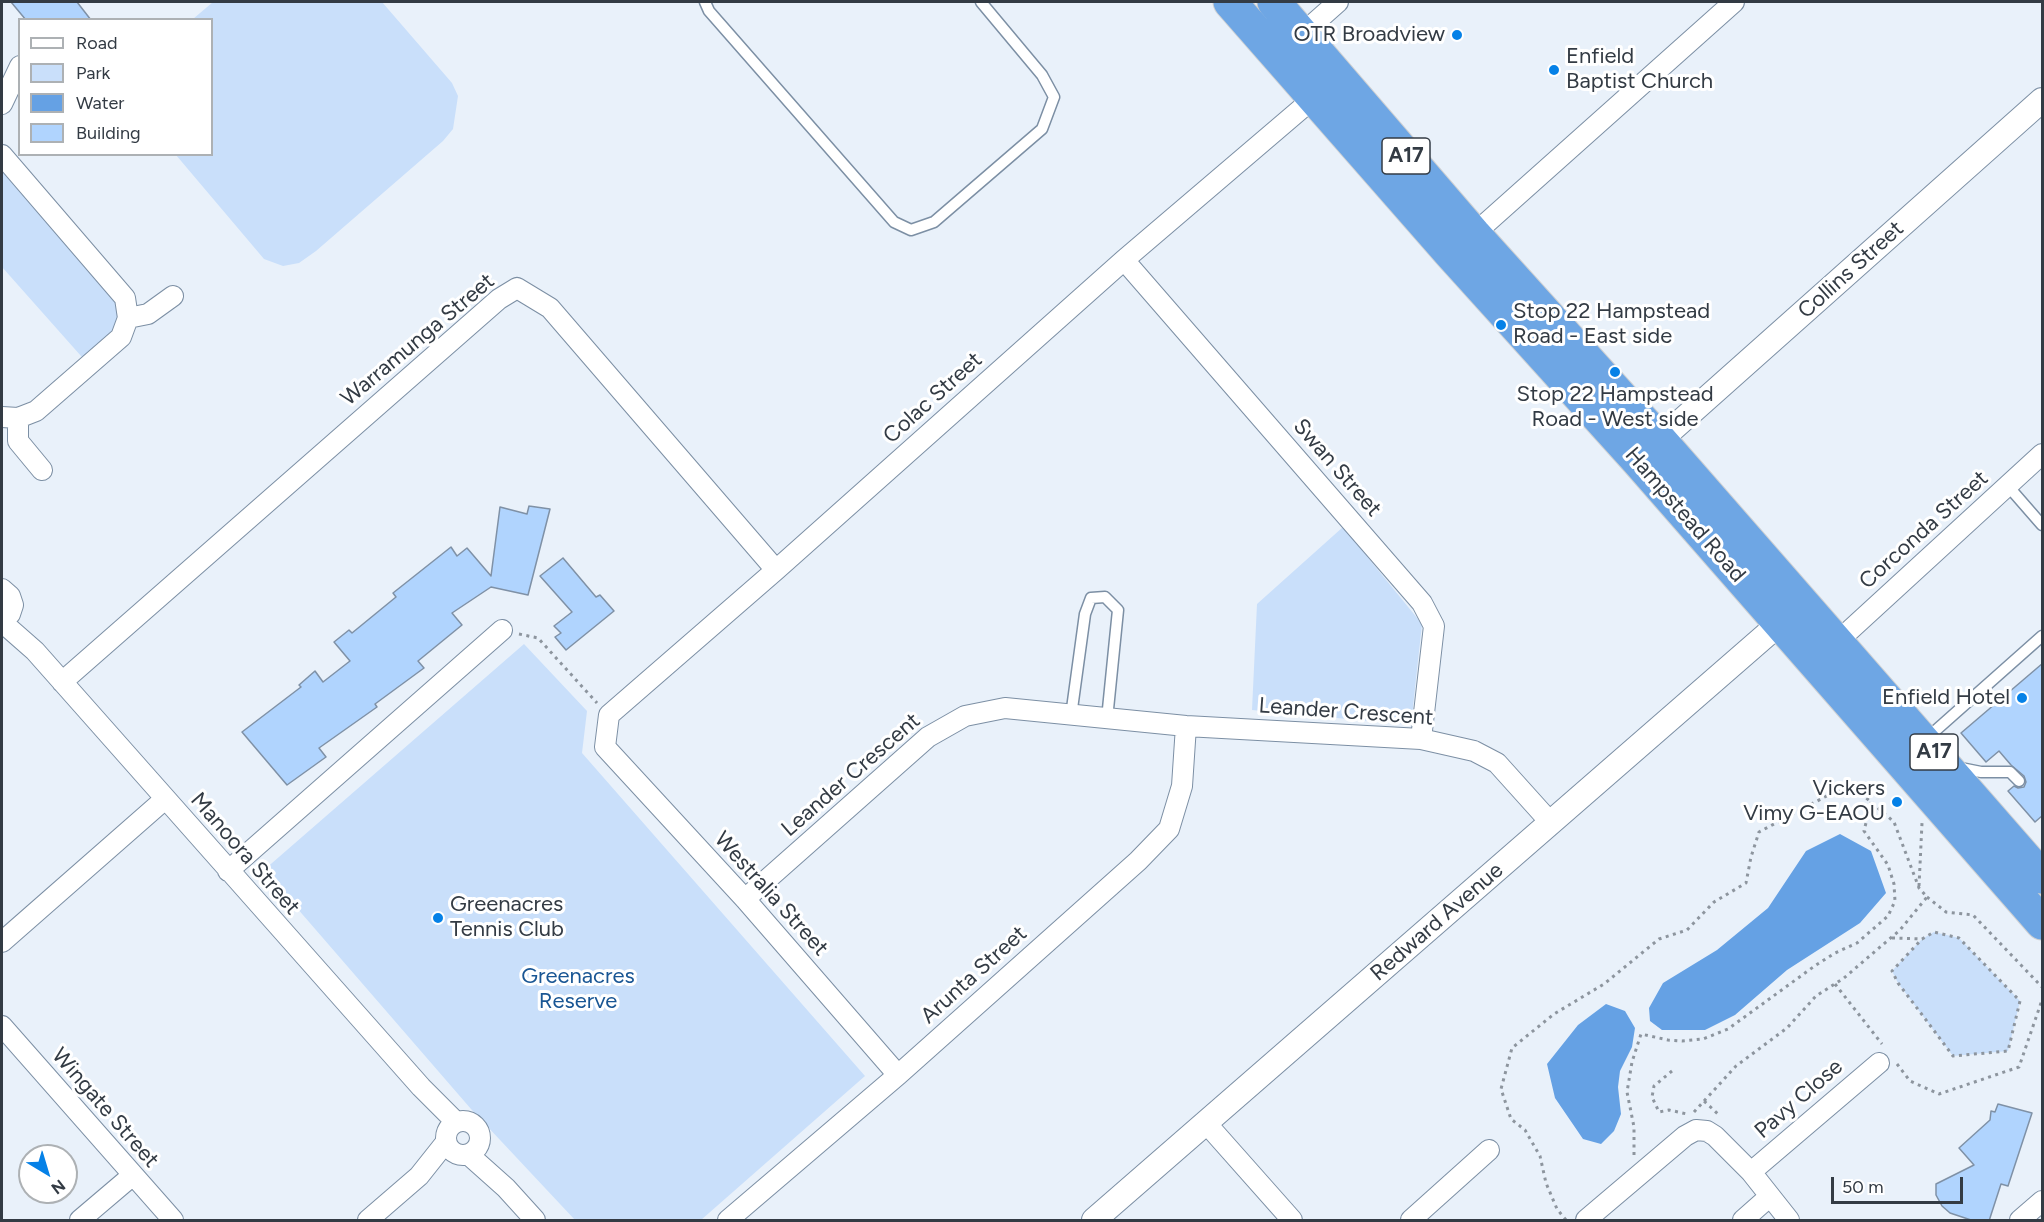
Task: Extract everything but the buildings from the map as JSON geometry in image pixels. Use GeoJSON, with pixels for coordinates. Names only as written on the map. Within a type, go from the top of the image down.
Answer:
{"type":"FeatureCollection","features":[{"type":"Feature","properties":{"kind":"highway","name":"Hampstead Road"},"geometry":{"type":"LineString","coordinates":[[1230,2],[1278,55],[1326,87],[1826,652],[2031,869]]}},
{"type":"Feature","properties":{"kind":"highway","name":"Hampstead Road"},"geometry":{"type":"LineString","coordinates":[[1274,2],[1302,33],[1326,87]]}},
{"type":"Feature","properties":{"kind":"highway"},"geometry":{"type":"LineString","coordinates":[[1278,55],[1302,33]]}},
{"type":"Feature","properties":{"kind":"highway","name":"Hampstead Road"},"geometry":{"type":"LineString","coordinates":[[1826,652],[1934,753],[2031,869],[2043,922]]}},
{"type":"Feature","properties":{"kind":"street"},"geometry":{"type":"LineString","coordinates":[[1302,33],[1338,2]]}},
{"type":"Feature","properties":{"kind":"street"},"geometry":{"type":"LineString","coordinates":[[1462,243],[1734,2]]}},
{"type":"Feature","properties":{"kind":"street"},"geometry":{"type":"LineString","coordinates":[[2,104],[18,70]]}},
{"type":"Feature","properties":{"kind":"street","name":"Colac Street"},"geometry":{"type":"LineString","coordinates":[[609,715],[776,570],[1124,260],[1326,87]]}},
{"type":"Feature","properties":{"kind":"street","name":"Collins Street"},"geometry":{"type":"LineString","coordinates":[[1648,450],[2043,100]]}},
{"type":"Feature","properties":{"kind":"street"},"geometry":{"type":"LineString","coordinates":[[2,155],[125,298],[128,318],[121,337],[36,411],[10,418],[18,441],[42,470]]}},
{"type":"Feature","properties":{"kind":"street","name":"Swan Street"},"geometry":{"type":"LineString","coordinates":[[1124,260],[1422,603],[1434,626],[1421,739]]}},
{"type":"Feature","properties":{"kind":"street","name":"Warramunga Street"},"geometry":{"type":"LineString","coordinates":[[62,682],[499,299],[517,288],[550,308],[776,570]]}},
{"type":"Feature","properties":{"kind":"street"},"geometry":{"type":"LineString","coordinates":[[128,318],[148,314],[173,296]]}},
{"type":"Feature","properties":{"kind":"street","name":"Corconda Street"},"geometry":{"type":"LineString","coordinates":[[1826,652],[2043,454]]}},
{"type":"Feature","properties":{"kind":"street","name":"Manoora Street"},"geometry":{"type":"LineString","coordinates":[[2,589],[12,599],[5,618],[421,1087],[459,1142],[507,1188],[535,1221]]}},
{"type":"Feature","properties":{"kind":"street","name":"Redward Avenue"},"geometry":{"type":"LineString","coordinates":[[1094,1221],[1791,613]]}},
{"type":"Feature","properties":{"kind":"street"},"geometry":{"type":"LineString","coordinates":[[228,871],[502,630]]}},
{"type":"Feature","properties":{"kind":"street","name":"Leander Crescent"},"geometry":{"type":"LineString","coordinates":[[745,899],[928,736],[964,716],[1005,708],[1186,726],[1421,739],[1474,751],[1497,763],[1551,823]]}},
{"type":"Feature","properties":{"kind":"street","name":"Westralia Street"},"geometry":{"type":"LineString","coordinates":[[609,715],[605,747],[745,899],[898,1075]]}},
{"type":"Feature","properties":{"kind":"street","name":"Arunta Street"},"geometry":{"type":"LineString","coordinates":[[728,1221],[898,1075],[1138,861],[1169,829],[1182,786],[1186,726]]}},
{"type":"Feature","properties":{"kind":"street"},"geometry":{"type":"LineString","coordinates":[[2,942],[165,799]]}},
{"type":"Feature","properties":{"kind":"street","name":"Wingate Street"},"geometry":{"type":"LineString","coordinates":[[2,1026],[173,1221]]}},
{"type":"Feature","properties":{"kind":"street","name":"Pavy Close"},"geometry":{"type":"LineString","coordinates":[[1751,1173],[1885,1056]]}},
{"type":"Feature","properties":{"kind":"street"},"geometry":{"type":"LineString","coordinates":[[1206,1123],[1292,1221]]}},
{"type":"Feature","properties":{"kind":"street"},"geometry":{"type":"LineString","coordinates":[[1586,1221],[1685,1136],[1696,1130],[1707,1131],[1715,1136],[1751,1173],[1789,1221]]}},
{"type":"Feature","properties":{"kind":"street"},"geometry":{"type":"LineString","coordinates":[[368,1221],[459,1142]]}},
{"type":"Feature","properties":{"kind":"street"},"geometry":{"type":"LineString","coordinates":[[1411,1221],[1489,1150]]}},
{"type":"Feature","properties":{"kind":"street"},"geometry":{"type":"LineString","coordinates":[[80,1221],[133,1175]]}},
{"type":"Feature","properties":{"kind":"street"},"geometry":{"type":"LineString","coordinates":[[1743,1221],[1769,1197]]}},
{"type":"Feature","properties":{"kind":"street"},"geometry":{"type":"LineString","coordinates":[[2020,1221],[2043,1201]]}},
{"type":"Feature","properties":{"kind":"lane"},"geometry":{"type":"LineString","coordinates":[[705,2],[709,11],[894,222],[911,230],[934,222],[1042,129],[1054,97],[1042,75],[981,2]]}},
{"type":"Feature","properties":{"kind":"lane"},"geometry":{"type":"LineString","coordinates":[[2008,486],[2043,525]]}},
{"type":"Feature","properties":{"kind":"lane"},"geometry":{"type":"LineString","coordinates":[[1071,716],[1085,614],[1091,598],[1105,597],[1118,610],[1107,719]]}},
{"type":"Feature","properties":{"kind":"lane"},"geometry":{"type":"LineString","coordinates":[[2019,781],[2010,772],[1981,772],[1934,753],[2043,636]]}},
{"type":"Feature","properties":{"kind":"path"},"geometry":{"type":"LineString","coordinates":[[502,630],[538,638],[609,715]]}},
{"type":"Feature","properties":{"kind":"path"},"geometry":{"type":"LineString","coordinates":[[1566,1221],[1557,1209],[1546,1183],[1540,1156],[1525,1130],[1511,1119],[1501,1089],[1512,1048],[1554,1014],[1604,984],[1659,939],[1687,930],[1714,902],[1746,883],[1759,832],[1836,791],[1864,796],[1894,822],[1919,888],[1927,897],[1946,912],[1973,915],[2043,987]]}},
{"type":"Feature","properties":{"kind":"path"},"geometry":{"type":"LineString","coordinates":[[1634,1158],[1634,1127],[1627,1092],[1632,1062],[1641,1034],[1682,1041],[1703,1039],[1728,1029],[1816,965],[1857,943],[1888,916],[1895,902],[1894,884],[1888,865],[1864,831],[1871,802]]}},
{"type":"Feature","properties":{"kind":"path"},"geometry":{"type":"LineString","coordinates":[[1919,888],[1922,821]]}},
{"type":"Feature","properties":{"kind":"path"},"geometry":{"type":"LineString","coordinates":[[1704,1101],[1736,1066],[1787,1028],[1816,996],[1835,984],[1900,930],[1927,897]]}},
{"type":"Feature","properties":{"kind":"path"},"geometry":{"type":"LineString","coordinates":[[1890,938],[1922,939],[1934,932],[1959,938],[2020,1001],[2008,1051],[1953,1056],[1898,983],[1892,971],[1922,939]]}},
{"type":"Feature","properties":{"kind":"path"},"geometry":{"type":"LineString","coordinates":[[1835,984],[1885,1056],[1910,1081],[1939,1094],[2019,1067],[2043,1000]]}},
{"type":"Feature","properties":{"kind":"path"},"geometry":{"type":"LineString","coordinates":[[1672,1071],[1654,1086],[1652,1097],[1658,1110],[1659,1112],[1669,1110],[1692,1114]]}},
{"type":"Feature","properties":{"kind":"green space"},"geometry":{"type":"Polygon","coordinates":[[[213,2],[382,2],[452,83],[458,96],[453,129],[443,141],[316,251],[299,263],[283,266],[264,259],[177,156],[213,156],[213,18],[194,18],[213,2]]]}},
{"type":"Feature","properties":{"kind":"green space"},"geometry":{"type":"Polygon","coordinates":[[[2,155],[125,298],[128,318],[89,365],[2,267],[2,155]]]}},
{"type":"Feature","properties":{"kind":"green space"},"geometry":{"type":"Polygon","coordinates":[[[1343,527],[1422,624],[1411,725],[1252,710],[1257,604],[1343,527]]]}},
{"type":"Feature","properties":{"kind":"green space","name":"Greenacres Reserve"},"geometry":{"type":"Polygon","coordinates":[[[524,644],[587,711],[582,753],[865,1076],[701,1220],[575,1220],[471,1109],[264,870],[524,644]]]}},
{"type":"Feature","properties":{"kind":"green space"},"geometry":{"type":"Polygon","coordinates":[[[1934,932],[1959,938],[2020,1001],[2008,1051],[1953,1056],[1898,983],[1892,971],[1922,939],[1934,932]]]}},
{"type":"Feature","properties":{"kind":"water"},"geometry":{"type":"Polygon","coordinates":[[[1840,834],[1871,851],[1886,893],[1860,923],[1787,970],[1735,1015],[1705,1030],[1662,1030],[1650,1021],[1649,1008],[1663,983],[1717,950],[1768,908],[1806,851],[1840,834]]]}},
{"type":"Feature","properties":{"kind":"water"},"geometry":{"type":"Polygon","coordinates":[[[1606,1004],[1625,1011],[1635,1028],[1632,1047],[1620,1071],[1618,1087],[1621,1114],[1614,1131],[1601,1144],[1583,1139],[1555,1098],[1547,1064],[1578,1025],[1606,1004]]]}},
{"type":"Feature","properties":{"kind":"place","name":"OTR Broadview"},"geometry":{"type":"Point","coordinates":[1457,35]}},
{"type":"Feature","properties":{"kind":"place","name":"Enfield Baptist Church"},"geometry":{"type":"Point","coordinates":[1554,70]}},
{"type":"Feature","properties":{"kind":"place","name":"Stop 22 Hampstead Road - East side"},"geometry":{"type":"Point","coordinates":[1501,325]}},
{"type":"Feature","properties":{"kind":"place","name":"Stop 22 Hampstead Road - West side"},"geometry":{"type":"Point","coordinates":[1615,372]}},
{"type":"Feature","properties":{"kind":"place","name":"Enfield Hotel"},"geometry":{"type":"Point","coordinates":[2022,698]}},
{"type":"Feature","properties":{"kind":"place","name":"Vickers Vimy G-EAOU"},"geometry":{"type":"Point","coordinates":[1897,802]}},
{"type":"Feature","properties":{"kind":"place","name":"Greenacres Tennis Club"},"geometry":{"type":"Point","coordinates":[438,918]}}]}
